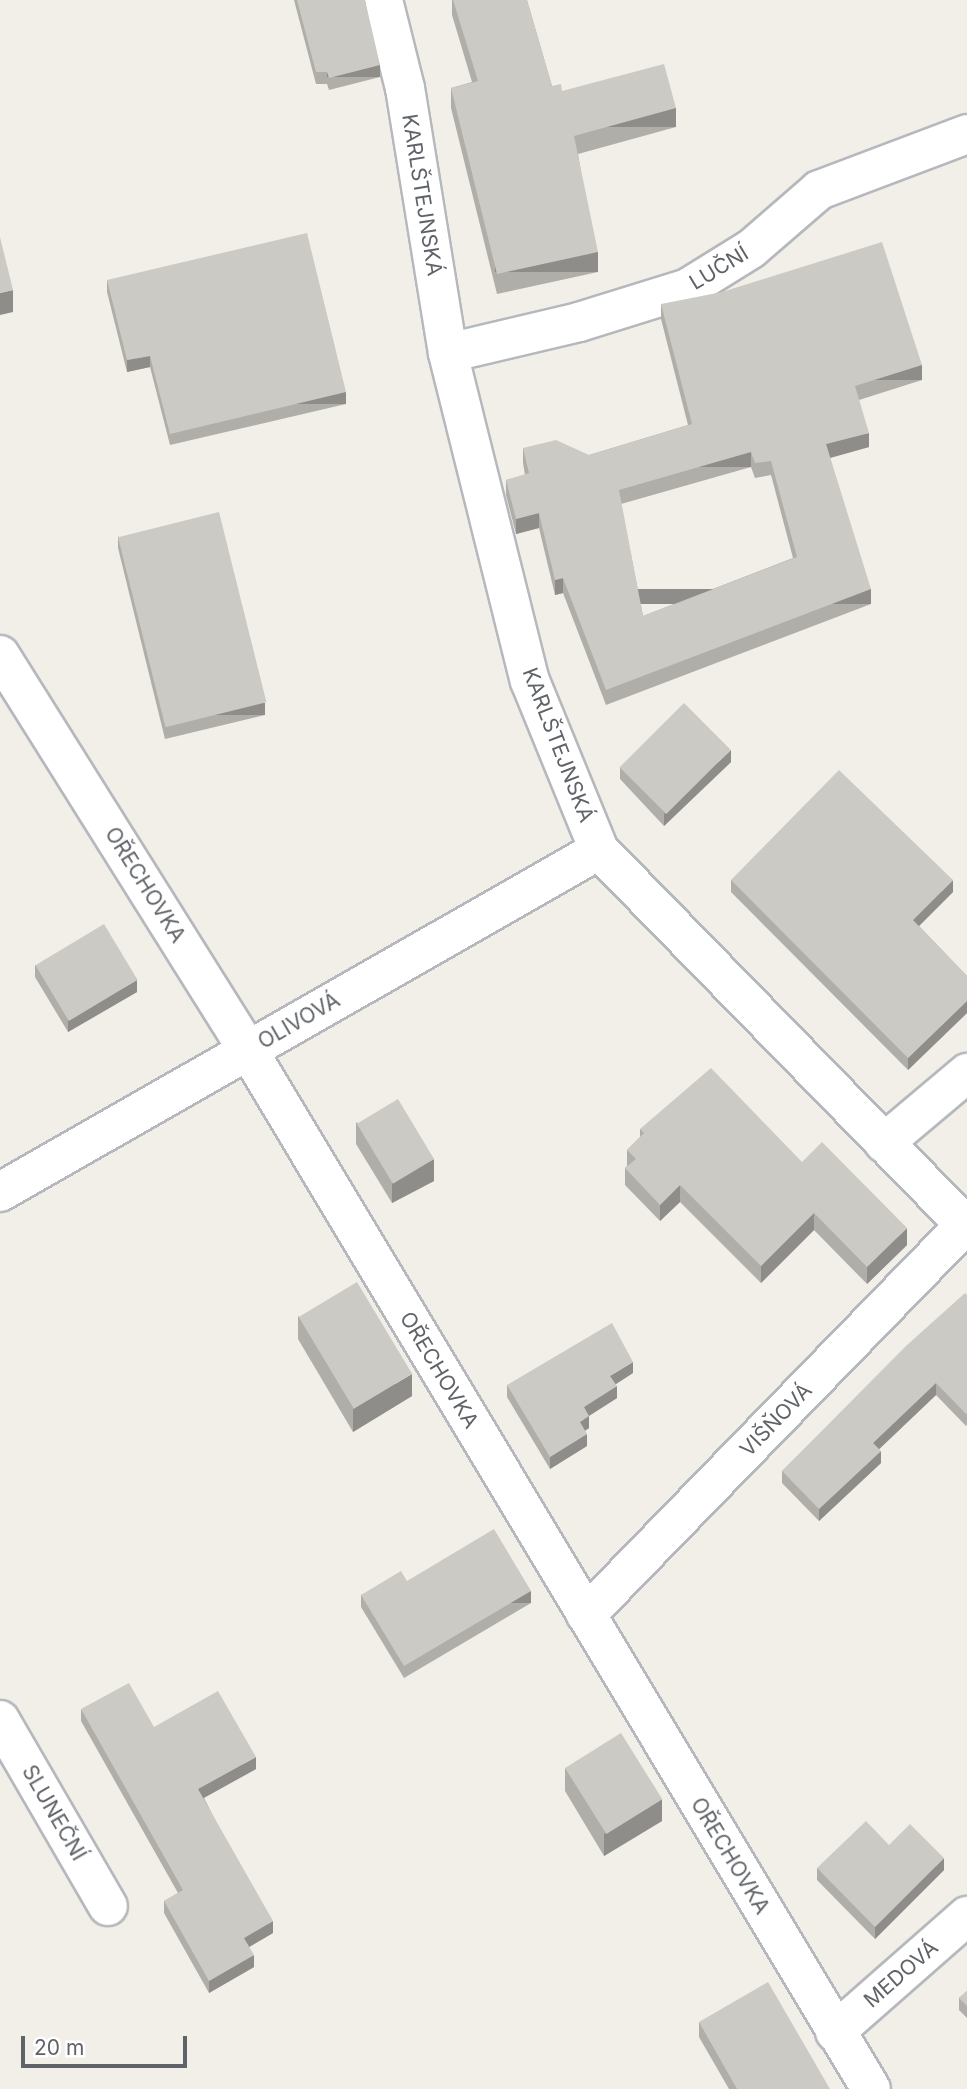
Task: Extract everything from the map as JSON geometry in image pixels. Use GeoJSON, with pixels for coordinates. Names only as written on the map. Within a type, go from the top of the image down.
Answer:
{"type":"FeatureCollection","features":[{"type":"Feature","properties":{"kind":"street","name":"KARLŠTEJNSKÁ"},"geometry":{"type":"LineString","coordinates":[[383,0],[405,88],[447,352],[530,681],[599,850],[966,1226]]}},
{"type":"Feature","properties":{"kind":"street","name":"LUČNÍ"},"geometry":{"type":"LineString","coordinates":[[447,352],[579,322],[688,288],[751,249],[819,190],[967,134]]}},
{"type":"Feature","properties":{"kind":"street","name":"OŘECHOVKA"},"geometry":{"type":"LineString","coordinates":[[0,655],[248,1050],[871,2089]]}},
{"type":"Feature","properties":{"kind":"street","name":"OLIVOVÁ"},"geometry":{"type":"LineString","coordinates":[[0,1192],[599,850]]}},
{"type":"Feature","properties":{"kind":"street"},"geometry":{"type":"LineString","coordinates":[[884,1143],[967,1073]]}},
{"type":"Feature","properties":{"kind":"street","name":"VIŠŇOVÁ"},"geometry":{"type":"LineString","coordinates":[[586,1615],[966,1226]]}},
{"type":"Feature","properties":{"kind":"street","name":"SLUNEČNÍ"},"geometry":{"type":"LineString","coordinates":[[0,1720],[108,1906]]}},
{"type":"Feature","properties":{"kind":"street","name":"MEDOVÁ"},"geometry":{"type":"LineString","coordinates":[[835,2032],[967,1916]]}},
{"type":"Feature","properties":{"kind":"building"},"geometry":{"type":"Polygon","coordinates":[[[297,0],[365,0],[380,65],[329,78],[327,72],[316,72],[297,0]]]}},
{"type":"Feature","properties":{"kind":"building"},"geometry":{"type":"Polygon","coordinates":[[[453,0],[527,0],[552,86],[561,84],[562,91],[664,64],[676,108],[574,136],[598,252],[497,274],[451,88],[478,81],[453,0]]]}},
{"type":"Feature","properties":{"kind":"building"},"geometry":{"type":"Polygon","coordinates":[[[307,233],[346,392],[170,434],[150,356],[127,360],[107,280],[307,233]]]}},
{"type":"Feature","properties":{"kind":"building"},"geometry":{"type":"Polygon","coordinates":[[[0,237],[13,290],[0,293],[0,237]]]}},
{"type":"Feature","properties":{"kind":"building"},"geometry":{"type":"Polygon","coordinates":[[[882,242],[922,365],[855,386],[869,433],[826,444],[871,589],[606,690],[563,578],[555,580],[539,513],[516,519],[506,480],[529,473],[523,448],[556,440],[589,455],[692,424],[661,304],[722,292],[882,242]],[[751,452],[619,490],[643,616],[797,557],[771,461],[755,463],[751,452]]]}},
{"type":"Feature","properties":{"kind":"building"},"geometry":{"type":"Polygon","coordinates":[[[219,512],[266,702],[166,727],[118,537],[219,512]]]}},
{"type":"Feature","properties":{"kind":"building"},"geometry":{"type":"Polygon","coordinates":[[[684,703],[731,750],[666,814],[620,767],[684,703]]]}},
{"type":"Feature","properties":{"kind":"building"},"geometry":{"type":"Polygon","coordinates":[[[839,770],[953,880],[913,920],[967,976],[967,1001],[908,1058],[731,880],[839,770]]]}},
{"type":"Feature","properties":{"kind":"building"},"geometry":{"type":"Polygon","coordinates":[[[104,924],[137,980],[69,1021],[35,965],[104,924]]]}},
{"type":"Feature","properties":{"kind":"building"},"geometry":{"type":"Polygon","coordinates":[[[711,1068],[802,1162],[822,1142],[907,1228],[867,1267],[814,1213],[761,1266],[680,1185],[660,1205],[625,1168],[636,1159],[627,1150],[644,1133],[640,1129],[711,1068]]]}},
{"type":"Feature","properties":{"kind":"building"},"geometry":{"type":"Polygon","coordinates":[[[398,1099],[434,1159],[393,1184],[357,1124],[398,1099]]]}},
{"type":"Feature","properties":{"kind":"building"},"geometry":{"type":"Polygon","coordinates":[[[357,1282],[412,1374],[354,1409],[299,1317],[357,1282]]]}},
{"type":"Feature","properties":{"kind":"building"},"geometry":{"type":"Polygon","coordinates":[[[965,1293],[967,1413],[936,1383],[873,1443],[881,1451],[819,1509],[782,1471],[906,1346],[965,1293]]]}},
{"type":"Feature","properties":{"kind":"building"},"geometry":{"type":"Polygon","coordinates":[[[612,1323],[633,1362],[610,1376],[617,1386],[584,1407],[589,1416],[580,1422],[587,1434],[550,1457],[507,1385],[612,1323]]]}},
{"type":"Feature","properties":{"kind":"building"},"geometry":{"type":"Polygon","coordinates":[[[494,1529],[531,1591],[404,1666],[361,1595],[401,1571],[407,1581],[494,1529]]]}},
{"type":"Feature","properties":{"kind":"building"},"geometry":{"type":"Polygon","coordinates":[[[129,1683],[154,1727],[218,1691],[256,1757],[198,1789],[273,1921],[244,1938],[254,1955],[209,1981],[164,1901],[183,1890],[81,1709],[129,1683]]]}},
{"type":"Feature","properties":{"kind":"building"},"geometry":{"type":"Polygon","coordinates":[[[621,1733],[662,1799],[606,1834],[565,1768],[621,1733]]]}},
{"type":"Feature","properties":{"kind":"building"},"geometry":{"type":"Polygon","coordinates":[[[866,1821],[889,1845],[910,1824],[944,1858],[875,1927],[817,1868],[866,1821]]]}},
{"type":"Feature","properties":{"kind":"building"},"geometry":{"type":"Polygon","coordinates":[[[768,1982],[830,2089],[737,2089],[699,2022],[768,1982]]]}},
{"type":"Feature","properties":{"kind":"building"},"geometry":{"type":"Polygon","coordinates":[[[967,1991],[967,2006],[959,1998],[967,1991]]]}}]}
